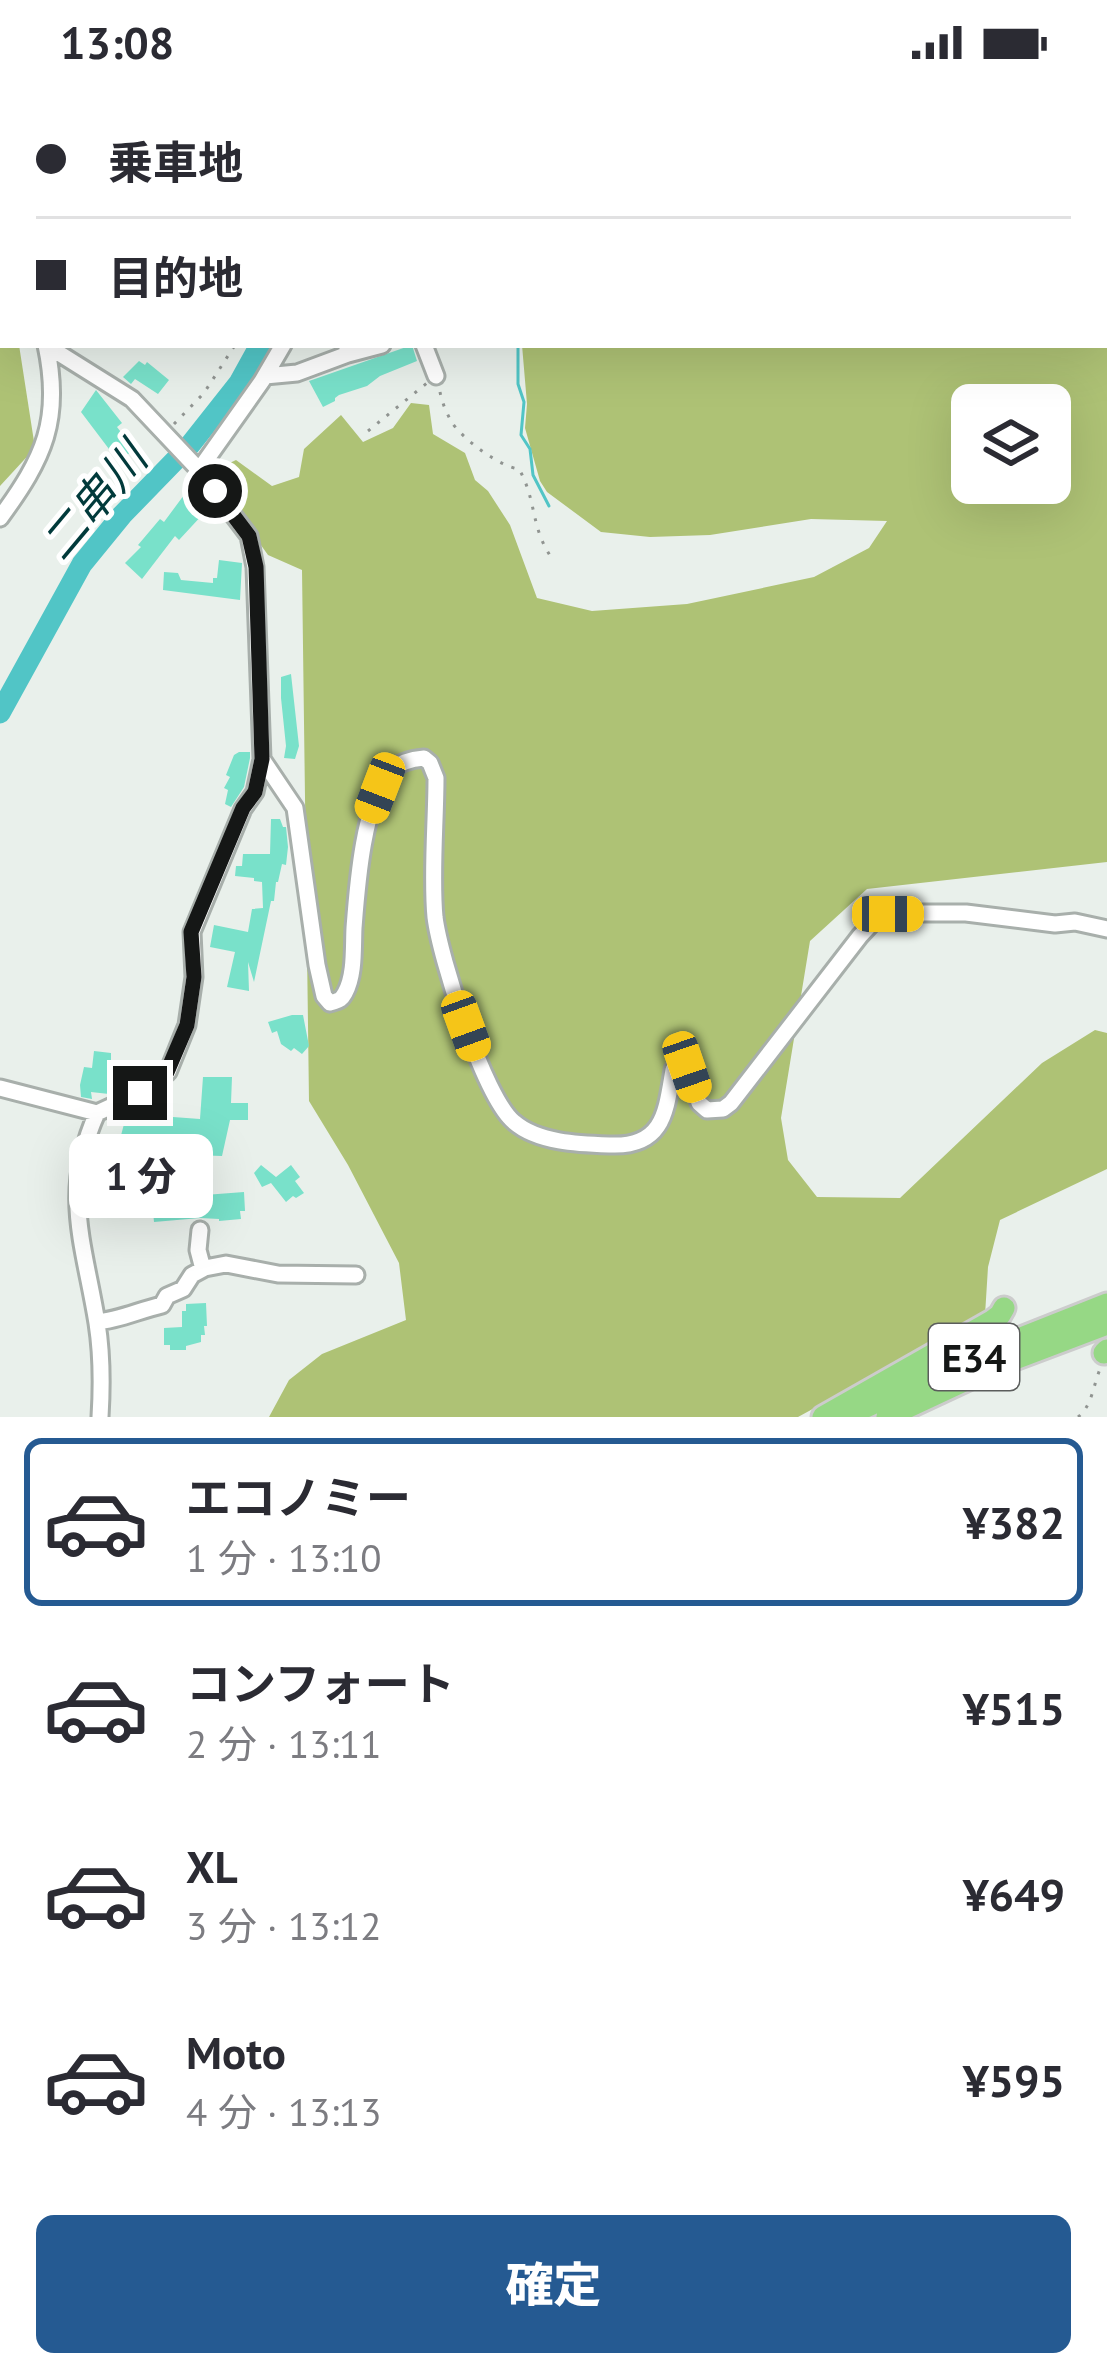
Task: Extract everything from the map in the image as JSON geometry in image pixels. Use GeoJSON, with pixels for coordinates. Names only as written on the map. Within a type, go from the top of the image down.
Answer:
{"type":"FeatureCollection","features":[{"type":"Feature","properties":{"kind":"highway","name":"E34"},"geometry":{"type":"LineString","coordinates":[[844,1417],[988,1351],[1107,1304]]}},
{"type":"Feature","properties":{"kind":"highway"},"geometry":{"type":"LineString","coordinates":[[823,1417],[992,1321],[1004,1308]]}},
{"type":"Feature","properties":{"kind":"highway","name":"E34"},"geometry":{"type":"LineString","coordinates":[[886,1417],[996,1366],[1107,1324]]}},
{"type":"Feature","properties":{"kind":"street"},"geometry":{"type":"LineString","coordinates":[[0,518],[41,455],[49,431],[48,348]]}},
{"type":"Feature","properties":{"kind":"street"},"geometry":{"type":"LineString","coordinates":[[3,1089],[97,1113],[140,1093],[167,1072],[187,1025],[194,977],[191,932],[243,808],[255,792],[262,759],[256,567],[249,536],[199,470],[132,399],[52,348]]}},
{"type":"Feature","properties":{"kind":"street"},"geometry":{"type":"LineString","coordinates":[[199,470],[281,348]]}},
{"type":"Feature","properties":{"kind":"street"},"geometry":{"type":"LineString","coordinates":[[425,348],[436,376]]}},
{"type":"Feature","properties":{"kind":"street"},"geometry":{"type":"LineString","coordinates":[[265,376],[297,373],[347,349]]}},
{"type":"Feature","properties":{"kind":"street"},"geometry":{"type":"LineString","coordinates":[[262,759],[295,808],[317,965],[330,1003],[345,993],[354,958],[360,866],[380,788],[391,771],[405,762],[424,758],[430,764],[436,778],[436,918],[455,996],[477,1056],[501,1107],[514,1122],[534,1134],[583,1144],[639,1142],[665,1116],[673,1070],[682,1067],[687,1067],[699,1103],[707,1110],[730,1103],[860,936],[888,914],[966,913],[1107,929]]}},
{"type":"Feature","properties":{"kind":"street"},"geometry":{"type":"LineString","coordinates":[[97,1113],[78,1166],[78,1224],[103,1366],[100,1417]]}},
{"type":"Feature","properties":{"kind":"street"},"geometry":{"type":"LineString","coordinates":[[200,1230],[202,1269]]}},
{"type":"Feature","properties":{"kind":"street"},"geometry":{"type":"LineString","coordinates":[[97,1322],[162,1304],[167,1296],[183,1289],[192,1275],[226,1264],[278,1274],[356,1274]]}},
{"type":"Feature","properties":{"kind":"path"},"geometry":{"type":"LineString","coordinates":[[164,434],[204,393],[233,348]]}},
{"type":"Feature","properties":{"kind":"path"},"geometry":{"type":"LineString","coordinates":[[368,431],[436,376],[443,404],[459,432],[506,467],[519,469],[530,490],[537,536],[551,557]]}},
{"type":"Feature","properties":{"kind":"path"},"geometry":{"type":"LineString","coordinates":[[1078,1417],[1091,1397],[1106,1353]]}},
{"type":"Feature","properties":{"kind":"green space"},"geometry":{"type":"Polygon","coordinates":[[[0,348],[19,348],[35,448],[0,486],[0,348]]]}},
{"type":"Feature","properties":{"kind":"green space"},"geometry":{"type":"Polygon","coordinates":[[[522,348],[1107,348],[1107,862],[867,889],[810,941],[781,1118],[788,1160],[817,1197],[900,1198],[1042,1063],[1095,1030],[1107,1033],[1107,1169],[1000,1220],[988,1267],[985,1315],[798,1417],[269,1417],[289,1380],[322,1354],[406,1320],[399,1263],[309,1101],[302,570],[268,555],[209,473],[236,460],[272,486],[299,477],[304,449],[341,415],[363,442],[393,428],[411,403],[429,405],[433,434],[465,453],[475,480],[510,525],[537,598],[592,611],[687,604],[814,577],[869,548],[887,521],[811,519],[710,535],[650,537],[601,532],[547,492],[525,428],[522,348]]]}},
{"type":"Feature","properties":{"kind":"building"},"geometry":{"type":"Polygon","coordinates":[[[403,348],[413,348],[417,361],[339,395],[323,407],[309,381],[403,348]]]}},
{"type":"Feature","properties":{"kind":"building"},"geometry":{"type":"Polygon","coordinates":[[[139,361],[169,380],[158,394],[123,377],[139,361]]]}},
{"type":"Feature","properties":{"kind":"building"},"geometry":{"type":"Polygon","coordinates":[[[96,390],[122,423],[117,427],[134,449],[126,456],[120,448],[112,453],[81,412],[96,390]]]}},
{"type":"Feature","properties":{"kind":"building"},"geometry":{"type":"Polygon","coordinates":[[[184,495],[204,513],[179,540],[175,536],[142,579],[125,563],[184,495]]]}},
{"type":"Feature","properties":{"kind":"building"},"geometry":{"type":"Polygon","coordinates":[[[219,560],[242,563],[240,600],[163,590],[164,572],[178,573],[181,580],[213,583],[219,560]]]}},
{"type":"Feature","properties":{"kind":"building"},"geometry":{"type":"Polygon","coordinates":[[[291,674],[299,746],[295,759],[284,758],[281,698],[281,677],[291,674]]]}},
{"type":"Feature","properties":{"kind":"building"},"geometry":{"type":"Polygon","coordinates":[[[239,752],[250,752],[250,758],[244,787],[231,807],[225,804],[228,790],[224,788],[239,752]]]}},
{"type":"Feature","properties":{"kind":"building"},"geometry":{"type":"Polygon","coordinates":[[[271,819],[280,819],[286,827],[286,865],[282,864],[276,882],[254,982],[248,962],[249,991],[227,987],[235,952],[210,947],[214,925],[248,932],[252,909],[263,908],[262,882],[235,876],[243,854],[270,854],[271,819]]]}},
{"type":"Feature","properties":{"kind":"building"},"geometry":{"type":"Polygon","coordinates":[[[303,1015],[309,1046],[302,1054],[281,1044],[268,1022],[303,1015]]]}},
{"type":"Feature","properties":{"kind":"building"},"geometry":{"type":"Polygon","coordinates":[[[94,1051],[111,1053],[111,1082],[128,1085],[109,1094],[91,1092],[92,1099],[81,1097],[84,1067],[92,1068],[94,1051]]]}},
{"type":"Feature","properties":{"kind":"building"},"geometry":{"type":"Polygon","coordinates":[[[203,1077],[232,1077],[231,1103],[248,1103],[248,1120],[230,1120],[222,1156],[193,1155],[194,1166],[151,1165],[150,1158],[108,1152],[110,1141],[119,1143],[124,1124],[131,1125],[132,1114],[200,1119],[203,1077]]]}},
{"type":"Feature","properties":{"kind":"building"},"geometry":{"type":"Polygon","coordinates":[[[261,1165],[276,1177],[291,1165],[304,1193],[286,1202],[271,1183],[262,1187],[254,1173],[261,1165]]]}},
{"type":"Feature","properties":{"kind":"building"},"geometry":{"type":"Polygon","coordinates":[[[160,1180],[165,1198],[244,1192],[245,1211],[240,1211],[241,1219],[154,1222],[152,1201],[133,1202],[132,1182],[160,1180]]]}},
{"type":"Feature","properties":{"kind":"building"},"geometry":{"type":"Polygon","coordinates":[[[206,1303],[207,1326],[201,1342],[186,1350],[164,1345],[164,1328],[182,1327],[186,1304],[206,1303]]]}},
{"type":"Feature","properties":{"kind":"waterway","name":"二串川"},"geometry":{"type":"LineString","coordinates":[[0,713],[82,564],[190,445],[239,383],[258,348]]}},
{"type":"Feature","properties":{"kind":"waterway"},"geometry":{"type":"LineString","coordinates":[[518,348],[518,384],[524,402],[521,435],[549,506]]}},
{"type":"Feature","properties":{"kind":"route"},"geometry":{"type":"LineString","coordinates":[[140,1093],[167,1072],[187,1025],[194,977],[191,932],[243,808],[255,792],[262,759],[256,567],[249,536],[215,491]]}}]}
